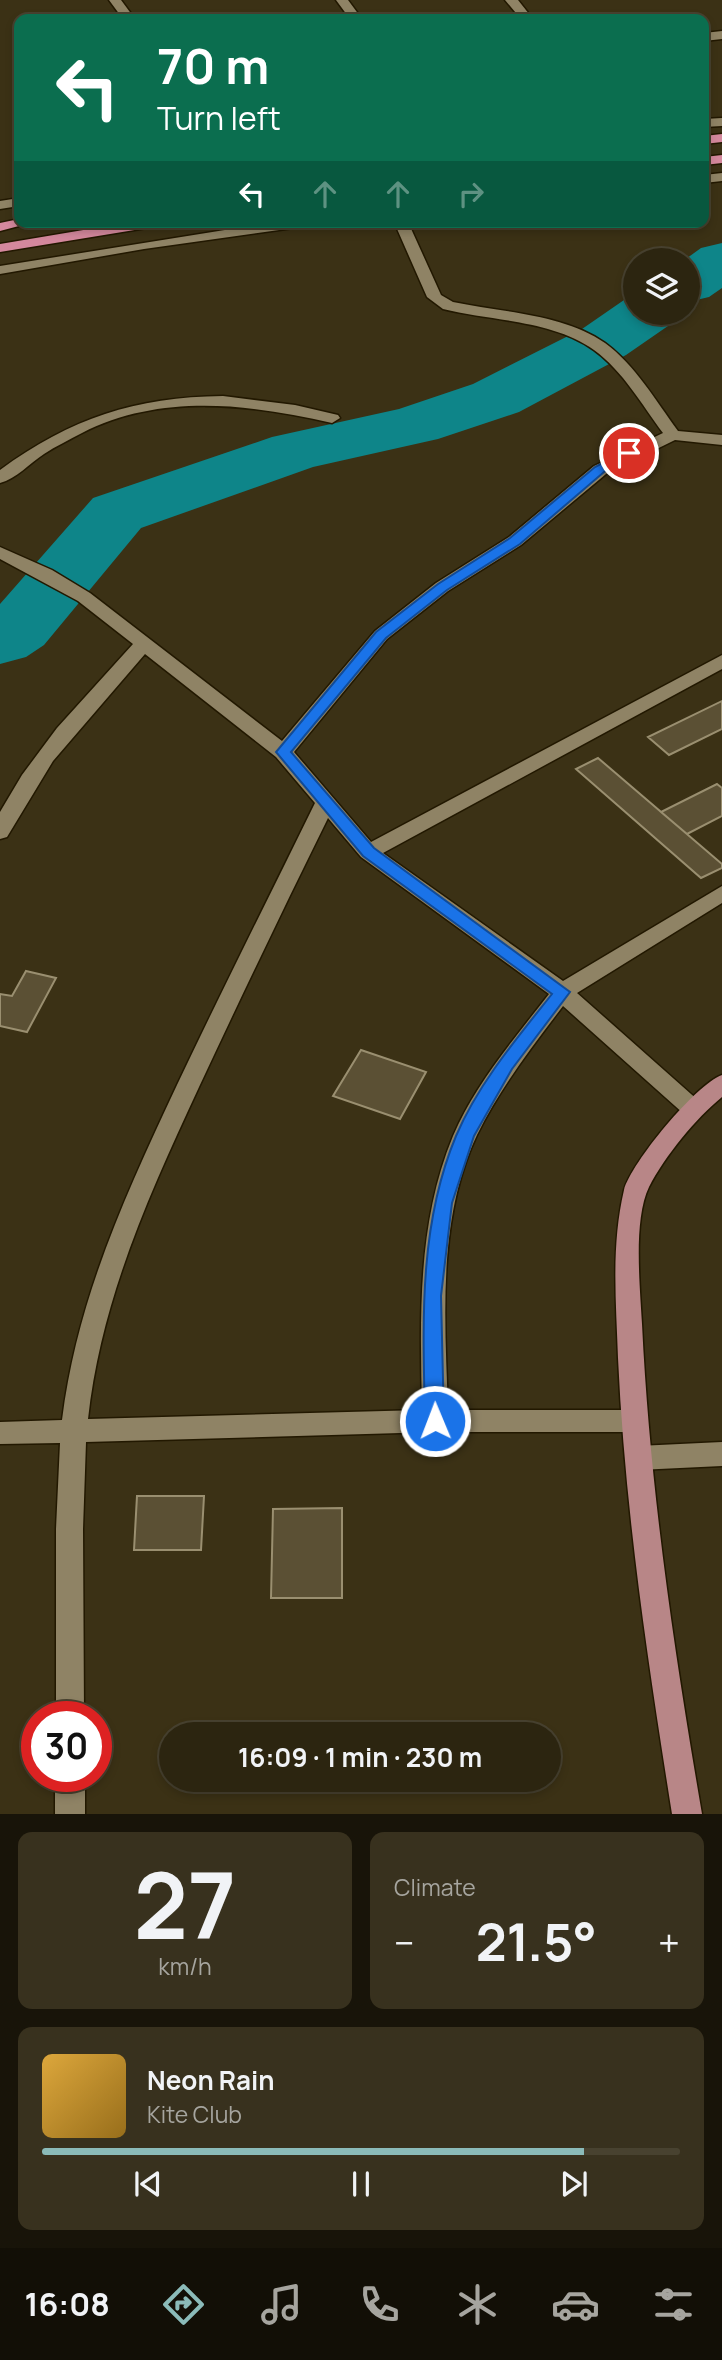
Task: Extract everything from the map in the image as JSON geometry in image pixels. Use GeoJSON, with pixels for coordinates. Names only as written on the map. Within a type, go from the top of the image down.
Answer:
{"type":"FeatureCollection","features":[{"type":"Feature","properties":{"kind":"highway"},"geometry":{"type":"LineString","coordinates":[[0,248],[122,228]]}},
{"type":"Feature","properties":{"kind":"main road"},"geometry":{"type":"LineString","coordinates":[[687,1814],[656,1627],[634,1422],[626,1244],[637,1186],[692,1108],[722,1084]]}},
{"type":"Feature","properties":{"kind":"street"},"geometry":{"type":"LineString","coordinates":[[511,0],[523,14]]}},
{"type":"Feature","properties":{"kind":"street"},"geometry":{"type":"LineString","coordinates":[[0,270],[144,245],[265,228]]}},
{"type":"Feature","properties":{"kind":"street"},"geometry":{"type":"LineString","coordinates":[[404,228],[435,297],[448,306],[555,329],[597,345],[617,363],[673,435]]}},
{"type":"Feature","properties":{"kind":"street"},"geometry":{"type":"LineString","coordinates":[[0,478],[49,444],[89,426],[118,414],[174,402],[225,398],[280,405],[332,418]]}},
{"type":"Feature","properties":{"kind":"street"},"geometry":{"type":"LineString","coordinates":[[283,752],[381,635],[442,587],[515,541],[600,470],[673,435],[722,440]]}},
{"type":"Feature","properties":{"kind":"street"},"geometry":{"type":"LineString","coordinates":[[0,552],[46,574],[84,597],[283,752],[368,852],[562,992],[692,1108]]}},
{"type":"Feature","properties":{"kind":"street"},"geometry":{"type":"LineString","coordinates":[[0,832],[16,798],[64,730],[144,644]]}},
{"type":"Feature","properties":{"kind":"street"},"geometry":{"type":"LineString","coordinates":[[368,852],[722,661]]}},
{"type":"Feature","properties":{"kind":"street"},"geometry":{"type":"LineString","coordinates":[[70,1701],[72,1432],[88,1341],[114,1258],[158,1150],[248,958],[326,801]]}},
{"type":"Feature","properties":{"kind":"street"},"geometry":{"type":"LineString","coordinates":[[435,1421],[432,1296],[443,1203],[465,1135],[506,1065],[562,992],[722,893]]}},
{"type":"Feature","properties":{"kind":"street"},"geometry":{"type":"LineString","coordinates":[[0,1433],[435,1421],[634,1422]]}},
{"type":"Feature","properties":{"kind":"street"},"geometry":{"type":"LineString","coordinates":[[638,1458],[722,1454]]}},
{"type":"Feature","properties":{"kind":"street"},"geometry":{"type":"LineString","coordinates":[[70,1792],[70,1814]]}},
{"type":"Feature","properties":{"kind":"building"},"geometry":{"type":"Polygon","coordinates":[[[722,701],[722,729],[669,755],[648,737],[722,701]]]}},
{"type":"Feature","properties":{"kind":"building"},"geometry":{"type":"Polygon","coordinates":[[[598,758],[722,864],[722,868],[701,878],[576,769],[598,758]]]}},
{"type":"Feature","properties":{"kind":"building"},"geometry":{"type":"Polygon","coordinates":[[[717,784],[722,788],[722,816],[687,834],[661,812],[717,784]]]}},
{"type":"Feature","properties":{"kind":"building"},"geometry":{"type":"Polygon","coordinates":[[[26,971],[56,978],[27,1032],[0,1026],[0,994],[12,996],[26,971]]]}},
{"type":"Feature","properties":{"kind":"building"},"geometry":{"type":"Polygon","coordinates":[[[361,1050],[426,1072],[400,1119],[333,1096],[361,1050]]]}},
{"type":"Feature","properties":{"kind":"building"},"geometry":{"type":"Polygon","coordinates":[[[137,1496],[204,1496],[201,1550],[134,1550],[137,1496]]]}},
{"type":"Feature","properties":{"kind":"building"},"geometry":{"type":"Polygon","coordinates":[[[342,1508],[342,1598],[271,1598],[273,1509],[342,1508]]]}},
{"type":"Feature","properties":{"kind":"waterway"},"geometry":{"type":"LineString","coordinates":[[700,276],[722,261]]}},
{"type":"Feature","properties":{"kind":"waterway"},"geometry":{"type":"LineString","coordinates":[[0,641],[18,629],[117,513],[295,451],[415,425],[496,398],[604,342],[629,325]]}},
{"type":"Feature","properties":{"kind":"route"},"geometry":{"type":"LineString","coordinates":[[435,1421],[432,1296],[443,1203],[465,1135],[506,1065],[562,992],[368,852],[283,752],[381,635],[442,587],[515,541],[600,470],[629,453]]}}]}
